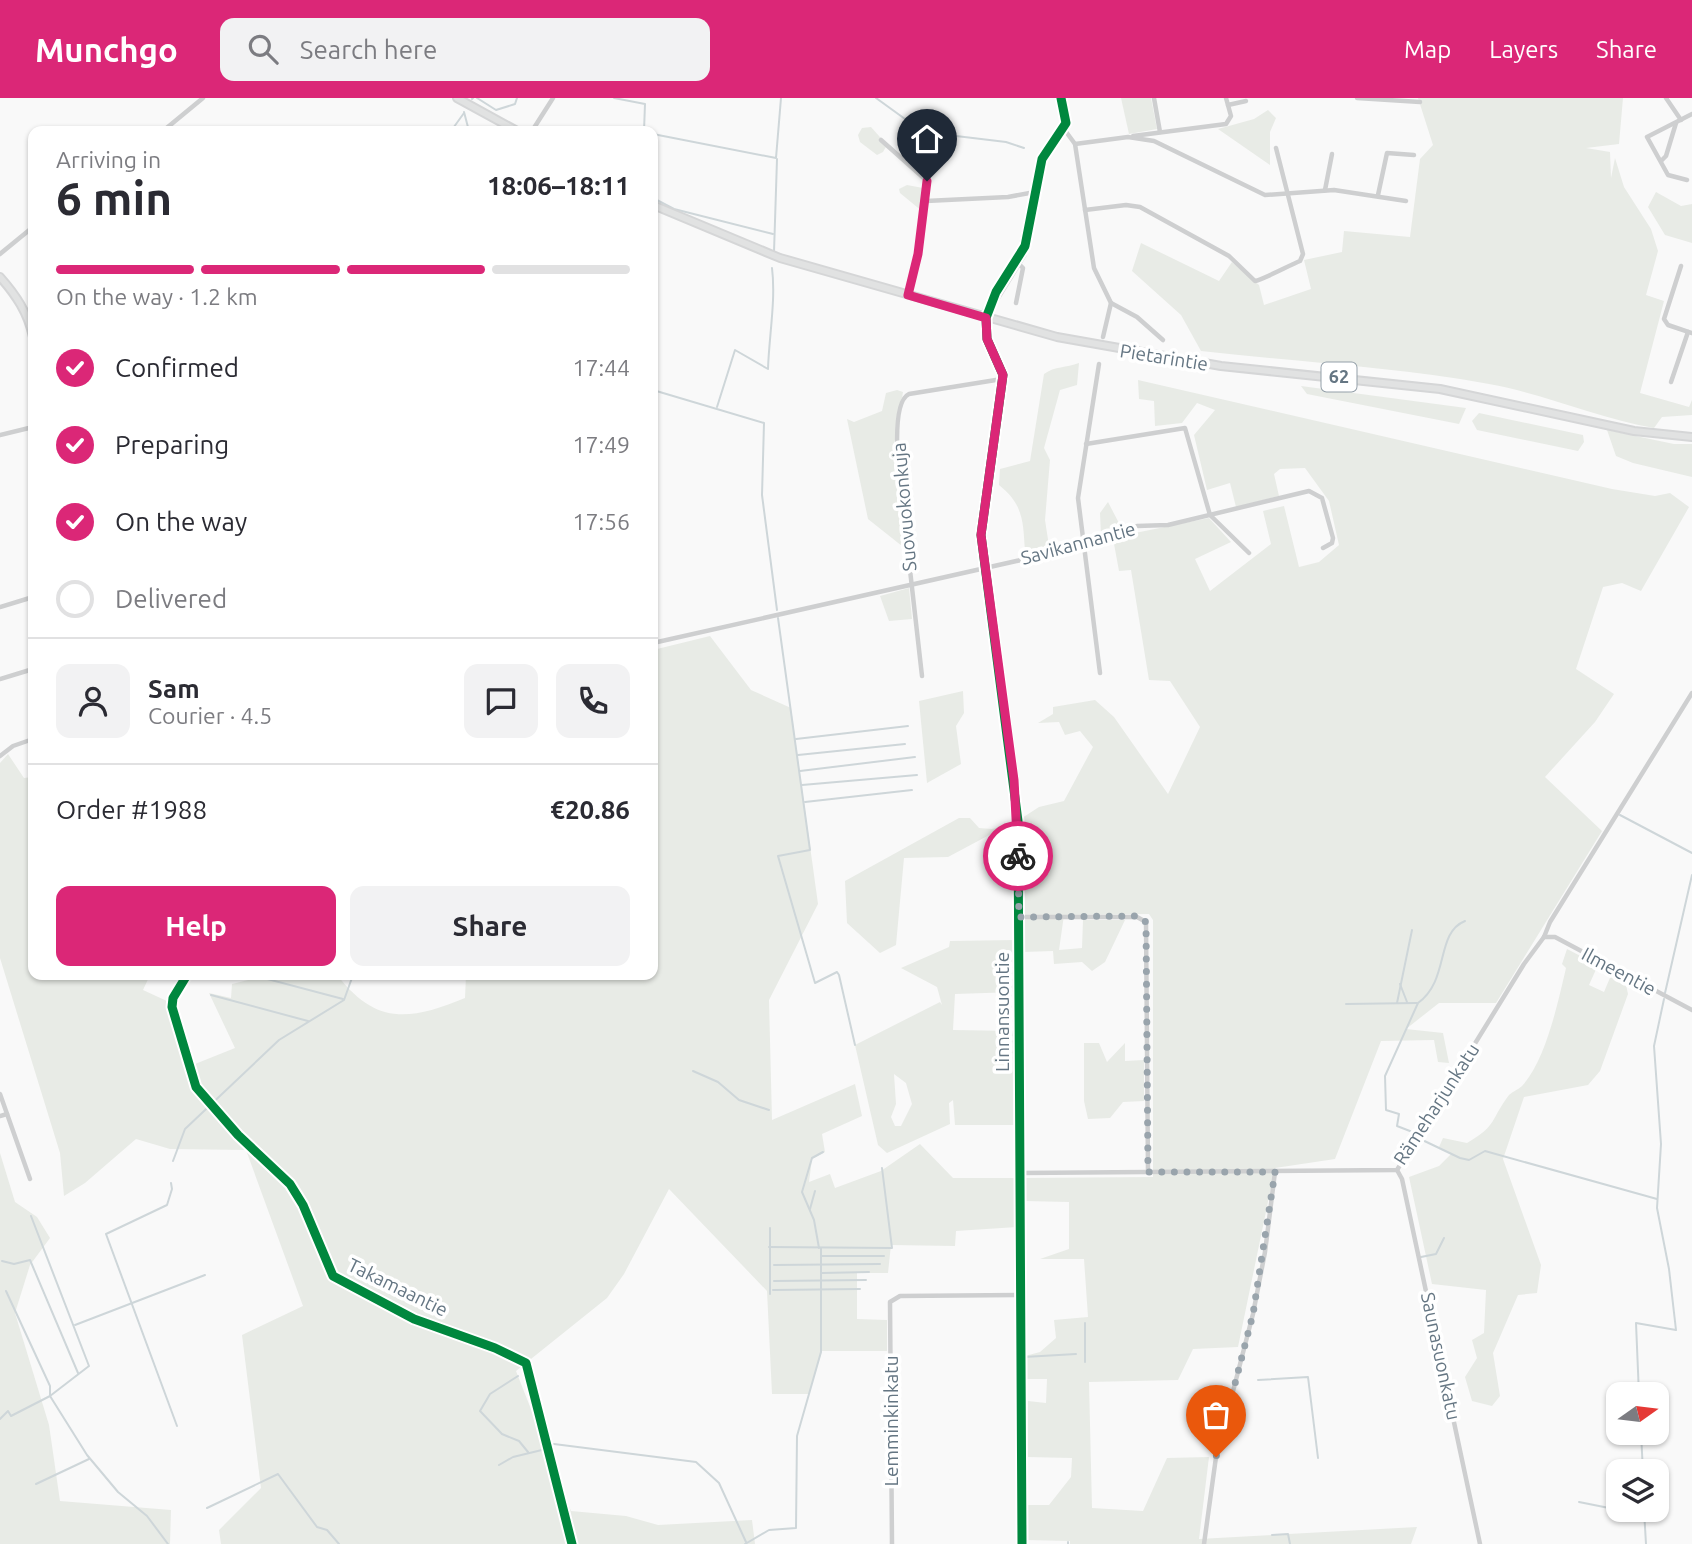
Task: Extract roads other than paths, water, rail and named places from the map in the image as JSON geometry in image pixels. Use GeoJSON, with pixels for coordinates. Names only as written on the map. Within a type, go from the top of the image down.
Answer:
{"type":"FeatureCollection","features":[{"type":"Feature","properties":{"kind":"main road"},"geometry":{"type":"LineString","coordinates":[[457,98],[508,126]]}},
{"type":"Feature","properties":{"kind":"main road"},"geometry":{"type":"LineString","coordinates":[[1003,379],[987,339],[986,318],[996,292],[1017,262],[1028,237],[1042,159],[1067,119],[1062,98]]}},
{"type":"Feature","properties":{"kind":"main road","name":"Pietarintie"},"geometry":{"type":"LineString","coordinates":[[658,207],[780,258],[1057,337],[1160,357],[1440,388],[1634,431],[1692,437]]}},
{"type":"Feature","properties":{"kind":"main road"},"geometry":{"type":"LineString","coordinates":[[0,277],[20,302],[28,317]]}},
{"type":"Feature","properties":{"kind":"main road","name":"Linnansuontie"},"geometry":{"type":"LineString","coordinates":[[986,566],[981,525],[1003,379]]}},
{"type":"Feature","properties":{"kind":"street"},"geometry":{"type":"LineString","coordinates":[[169,126],[203,98]]}},
{"type":"Feature","properties":{"kind":"street"},"geometry":{"type":"LineString","coordinates":[[535,126],[553,98]]}},
{"type":"Feature","properties":{"kind":"street"},"geometry":{"type":"LineString","coordinates":[[1154,98],[1160,132]]}},
{"type":"Feature","properties":{"kind":"street"},"geometry":{"type":"LineString","coordinates":[[1076,144],[1226,124],[1231,116],[1226,98]]}},
{"type":"Feature","properties":{"kind":"street"},"geometry":{"type":"LineString","coordinates":[[1357,98],[1420,103]]}},
{"type":"Feature","properties":{"kind":"street"},"geometry":{"type":"LineString","coordinates":[[1661,160],[1666,156],[1678,121],[1666,98]]}},
{"type":"Feature","properties":{"kind":"street"},"geometry":{"type":"LineString","coordinates":[[1228,105],[1246,101]]}},
{"type":"Feature","properties":{"kind":"street"},"geometry":{"type":"LineString","coordinates":[[1687,180],[1668,174],[1647,137],[1692,114]]}},
{"type":"Feature","properties":{"kind":"street"},"geometry":{"type":"LineString","coordinates":[[1063,129],[1076,144],[1096,275],[1111,303],[1137,317],[1163,340]]}},
{"type":"Feature","properties":{"kind":"street"},"geometry":{"type":"LineString","coordinates":[[1128,137],[1164,144],[1250,190],[1265,195],[1325,190],[1378,195],[1406,201]]}},
{"type":"Feature","properties":{"kind":"street"},"geometry":{"type":"LineString","coordinates":[[881,140],[926,178],[926,201],[918,254],[908,295]]}},
{"type":"Feature","properties":{"kind":"street"},"geometry":{"type":"LineString","coordinates":[[1085,210],[1126,205],[1140,207],[1229,256],[1258,281],[1303,258],[1276,148]]}},
{"type":"Feature","properties":{"kind":"street"},"geometry":{"type":"LineString","coordinates":[[1378,195],[1387,153],[1414,155]]}},
{"type":"Feature","properties":{"kind":"street"},"geometry":{"type":"LineString","coordinates":[[1325,190],[1332,154]]}},
{"type":"Feature","properties":{"kind":"street"},"geometry":{"type":"LineString","coordinates":[[926,201],[1014,197],[1036,192]]}},
{"type":"Feature","properties":{"kind":"street"},"geometry":{"type":"LineString","coordinates":[[0,254],[28,232]]}},
{"type":"Feature","properties":{"kind":"street"},"geometry":{"type":"LineString","coordinates":[[1016,303],[1023,268],[1017,262]]}},
{"type":"Feature","properties":{"kind":"street"},"geometry":{"type":"LineString","coordinates":[[1671,382],[1690,332],[1668,325],[1664,319],[1681,266]]}},
{"type":"Feature","properties":{"kind":"street"},"geometry":{"type":"LineString","coordinates":[[1103,337],[1111,303]]}},
{"type":"Feature","properties":{"kind":"street"},"geometry":{"type":"LineString","coordinates":[[1099,364],[1078,498],[1100,673]]}},
{"type":"Feature","properties":{"kind":"street","name":"Suovuokonkuja"},"geometry":{"type":"LineString","coordinates":[[922,676],[897,445],[903,397],[1003,379]]}},
{"type":"Feature","properties":{"kind":"street"},"geometry":{"type":"LineString","coordinates":[[0,435],[28,428]]}},
{"type":"Feature","properties":{"kind":"street"},"geometry":{"type":"LineString","coordinates":[[1086,444],[1185,428],[1210,515],[1249,553]]}},
{"type":"Feature","properties":{"kind":"street","name":"Savikannantie"},"geometry":{"type":"LineString","coordinates":[[658,642],[912,582],[1083,546],[1128,528],[1168,524],[1314,491],[1322,498],[1333,538],[1332,543],[1323,548]]}},
{"type":"Feature","properties":{"kind":"street","name":"Linnansuontie"},"geometry":{"type":"LineString","coordinates":[[986,566],[1014,780],[1019,917],[1022,1544]]}},
{"type":"Feature","properties":{"kind":"street"},"geometry":{"type":"LineString","coordinates":[[0,607],[28,599]]}},
{"type":"Feature","properties":{"kind":"street"},"geometry":{"type":"LineString","coordinates":[[0,679],[28,671]]}},
{"type":"Feature","properties":{"kind":"street","name":"Rämeharjunkatu"},"geometry":{"type":"LineString","coordinates":[[1021,1173],[1397,1170],[1524,964],[1544,937],[1549,922],[1692,693]]}},
{"type":"Feature","properties":{"kind":"street"},"geometry":{"type":"LineString","coordinates":[[0,757],[13,746],[28,740]]}},
{"type":"Feature","properties":{"kind":"street"},"geometry":{"type":"LineString","coordinates":[[1019,917],[1137,916],[1144,919],[1148,1172]]}},
{"type":"Feature","properties":{"kind":"street","name":"Ilmeentie"},"geometry":{"type":"LineString","coordinates":[[1544,937],[1555,937],[1692,1010]]}},
{"type":"Feature","properties":{"kind":"street","name":"Takamaantie"},"geometry":{"type":"LineString","coordinates":[[184,980],[173,998],[172,1007],[196,1087],[237,1135],[290,1184],[303,1205],[334,1276],[414,1319],[495,1348],[526,1363],[572,1544]]}},
{"type":"Feature","properties":{"kind":"street"},"geometry":{"type":"LineString","coordinates":[[0,1094],[30,1179]]}},
{"type":"Feature","properties":{"kind":"street"},"geometry":{"type":"LineString","coordinates":[[0,1116],[7,1114]]}},
{"type":"Feature","properties":{"kind":"street","name":"Saunasuonkatu"},"geometry":{"type":"LineString","coordinates":[[1397,1170],[1402,1179],[1433,1318],[1480,1544]]}},
{"type":"Feature","properties":{"kind":"street"},"geometry":{"type":"LineString","coordinates":[[1204,1544],[1216,1457],[1260,1277],[1275,1172]]}},
{"type":"Feature","properties":{"kind":"street","name":"Lemminkinkatu"},"geometry":{"type":"LineString","coordinates":[[892,1544],[892,1298],[1021,1295]]}},
{"type":"Feature","properties":{"kind":"waterway"},"geometry":{"type":"LineString","coordinates":[[477,98],[496,110],[515,104],[517,98]]}},
{"type":"Feature","properties":{"kind":"waterway"},"geometry":{"type":"LineString","coordinates":[[614,98],[645,104],[644,126]]}},
{"type":"Feature","properties":{"kind":"waterway"},"geometry":{"type":"LineString","coordinates":[[658,135],[776,158],[781,98]]}},
{"type":"Feature","properties":{"kind":"waterway"},"geometry":{"type":"LineString","coordinates":[[876,98],[923,132],[1006,142],[1024,148]]}},
{"type":"Feature","properties":{"kind":"waterway"},"geometry":{"type":"LineString","coordinates":[[464,112],[468,126]]}},
{"type":"Feature","properties":{"kind":"waterway"},"geometry":{"type":"LineString","coordinates":[[455,126],[464,113]]}},
{"type":"Feature","properties":{"kind":"waterway"},"geometry":{"type":"LineString","coordinates":[[774,252],[777,159]]}},
{"type":"Feature","properties":{"kind":"waterway"},"geometry":{"type":"LineString","coordinates":[[658,201],[674,209],[773,234]]}},
{"type":"Feature","properties":{"kind":"waterway"},"geometry":{"type":"LineString","coordinates":[[717,407],[735,350],[768,369],[773,305],[772,268]]}},
{"type":"Feature","properties":{"kind":"waterway"},"geometry":{"type":"LineString","coordinates":[[658,391],[764,423],[762,495],[777,610]]}},
{"type":"Feature","properties":{"kind":"waterway"},"geometry":{"type":"LineString","coordinates":[[778,618],[810,850],[778,856],[815,983],[837,972],[839,975],[855,1045]]}},
{"type":"Feature","properties":{"kind":"waterway"},"geometry":{"type":"LineString","coordinates":[[796,739],[908,726]]}},
{"type":"Feature","properties":{"kind":"waterway"},"geometry":{"type":"LineString","coordinates":[[798,755],[905,744]]}},
{"type":"Feature","properties":{"kind":"waterway"},"geometry":{"type":"LineString","coordinates":[[800,771],[915,757]]}},
{"type":"Feature","properties":{"kind":"waterway"},"geometry":{"type":"LineString","coordinates":[[802,785],[917,775]]}},
{"type":"Feature","properties":{"kind":"waterway"},"geometry":{"type":"LineString","coordinates":[[805,802],[912,790]]}},
{"type":"Feature","properties":{"kind":"waterway"},"geometry":{"type":"LineString","coordinates":[[1620,815],[1692,853]]}},
{"type":"Feature","properties":{"kind":"waterway"},"geometry":{"type":"LineString","coordinates":[[1665,993],[1692,875]]}},
{"type":"Feature","properties":{"kind":"waterway"},"geometry":{"type":"LineString","coordinates":[[1465,921],[1456,927],[1450,936],[1435,982],[1418,1003],[1385,1076],[1386,1110],[1399,1114],[1397,1126],[1460,1158],[1469,1160],[1485,1151],[1657,1199]]}},
{"type":"Feature","properties":{"kind":"waterway"},"geometry":{"type":"LineString","coordinates":[[1397,1003],[1412,930]]}},
{"type":"Feature","properties":{"kind":"waterway"},"geometry":{"type":"LineString","coordinates":[[271,980],[343,999]]}},
{"type":"Feature","properties":{"kind":"waterway"},"geometry":{"type":"LineString","coordinates":[[173,1161],[185,1129],[279,1040],[344,1000],[351,980]]}},
{"type":"Feature","properties":{"kind":"waterway"},"geometry":{"type":"LineString","coordinates":[[1400,984],[1407,1002]]}},
{"type":"Feature","properties":{"kind":"waterway"},"geometry":{"type":"LineString","coordinates":[[211,995],[308,1021]]}},
{"type":"Feature","properties":{"kind":"waterway"},"geometry":{"type":"LineString","coordinates":[[1638,1382],[1636,1323],[1676,1330],[1669,1269],[1657,1208],[1661,1144],[1654,1046],[1664,999]]}},
{"type":"Feature","properties":{"kind":"waterway"},"geometry":{"type":"LineString","coordinates":[[1346,1004],[1417,1003]]}},
{"type":"Feature","properties":{"kind":"waterway"},"geometry":{"type":"LineString","coordinates":[[693,1071],[718,1082],[739,1100],[769,1110]]}},
{"type":"Feature","properties":{"kind":"waterway"},"geometry":{"type":"LineString","coordinates":[[819,1248],[814,1220],[802,1192],[812,1158],[823,1152]]}},
{"type":"Feature","properties":{"kind":"waterway"},"geometry":{"type":"LineString","coordinates":[[769,1247],[892,1248],[882,1168]]}},
{"type":"Feature","properties":{"kind":"waterway"},"geometry":{"type":"LineString","coordinates":[[171,1183],[167,1205],[106,1234],[177,1426]]}},
{"type":"Feature","properties":{"kind":"waterway"},"geometry":{"type":"LineString","coordinates":[[810,1209],[815,1191]]}},
{"type":"Feature","properties":{"kind":"waterway"},"geometry":{"type":"LineString","coordinates":[[0,1419],[8,1411],[11,1416],[50,1396],[89,1366],[31,1216]]}},
{"type":"Feature","properties":{"kind":"waterway"},"geometry":{"type":"LineString","coordinates":[[770,1228],[770,1294]]}},
{"type":"Feature","properties":{"kind":"waterway"},"geometry":{"type":"LineString","coordinates":[[1421,1257],[1436,1254],[1444,1238]]}},
{"type":"Feature","properties":{"kind":"waterway"},"geometry":{"type":"LineString","coordinates":[[745,1544],[769,1530],[796,1528],[797,1436],[821,1352],[821,1248]]}},
{"type":"Feature","properties":{"kind":"waterway"},"geometry":{"type":"LineString","coordinates":[[822,1256],[884,1256]]}},
{"type":"Feature","properties":{"kind":"waterway"},"geometry":{"type":"LineString","coordinates":[[2,1261],[14,1264],[30,1260],[78,1373]]}},
{"type":"Feature","properties":{"kind":"waterway"},"geometry":{"type":"LineString","coordinates":[[774,1265],[880,1264]]}},
{"type":"Feature","properties":{"kind":"waterway"},"geometry":{"type":"LineString","coordinates":[[822,1273],[869,1272]]}},
{"type":"Feature","properties":{"kind":"waterway"},"geometry":{"type":"LineString","coordinates":[[75,1325],[205,1275]]}},
{"type":"Feature","properties":{"kind":"waterway"},"geometry":{"type":"LineString","coordinates":[[774,1281],[866,1280]]}},
{"type":"Feature","properties":{"kind":"waterway"},"geometry":{"type":"LineString","coordinates":[[773,1290],[860,1289]]}},
{"type":"Feature","properties":{"kind":"waterway"},"geometry":{"type":"LineString","coordinates":[[6,1291],[50,1386],[50,1396],[87,1455],[118,1492],[147,1516],[168,1544]]}},
{"type":"Feature","properties":{"kind":"waterway"},"geometry":{"type":"LineString","coordinates":[[1085,1323],[1085,1362]]}},
{"type":"Feature","properties":{"kind":"waterway"},"geometry":{"type":"LineString","coordinates":[[1024,1357],[1076,1354]]}},
{"type":"Feature","properties":{"kind":"waterway"},"geometry":{"type":"LineString","coordinates":[[518,1376],[490,1394],[480,1411],[502,1434],[519,1441],[528,1452]]}},
{"type":"Feature","properties":{"kind":"waterway"},"geometry":{"type":"LineString","coordinates":[[1258,1380],[1308,1377],[1318,1458]]}},
{"type":"Feature","properties":{"kind":"waterway"},"geometry":{"type":"LineString","coordinates":[[554,1444],[696,1462],[719,1483],[746,1542]]}},
{"type":"Feature","properties":{"kind":"waterway"},"geometry":{"type":"LineString","coordinates":[[1642,1446],[1642,1459]]}},
{"type":"Feature","properties":{"kind":"waterway"},"geometry":{"type":"LineString","coordinates":[[499,1465],[513,1457],[546,1449]]}},
{"type":"Feature","properties":{"kind":"waterway"},"geometry":{"type":"LineString","coordinates":[[36,1484],[89,1459]]}},
{"type":"Feature","properties":{"kind":"waterway"},"geometry":{"type":"LineString","coordinates":[[207,1508],[278,1474],[317,1527],[327,1530],[339,1544]]}},
{"type":"Feature","properties":{"kind":"waterway"},"geometry":{"type":"LineString","coordinates":[[1579,1502],[1606,1507]]}},
{"type":"Feature","properties":{"kind":"waterway"},"geometry":{"type":"LineString","coordinates":[[1645,1522],[1646,1544]]}},
{"type":"Feature","properties":{"kind":"waterway"},"geometry":{"type":"LineString","coordinates":[[1272,1535],[1288,1534],[1290,1544]]}}]}
